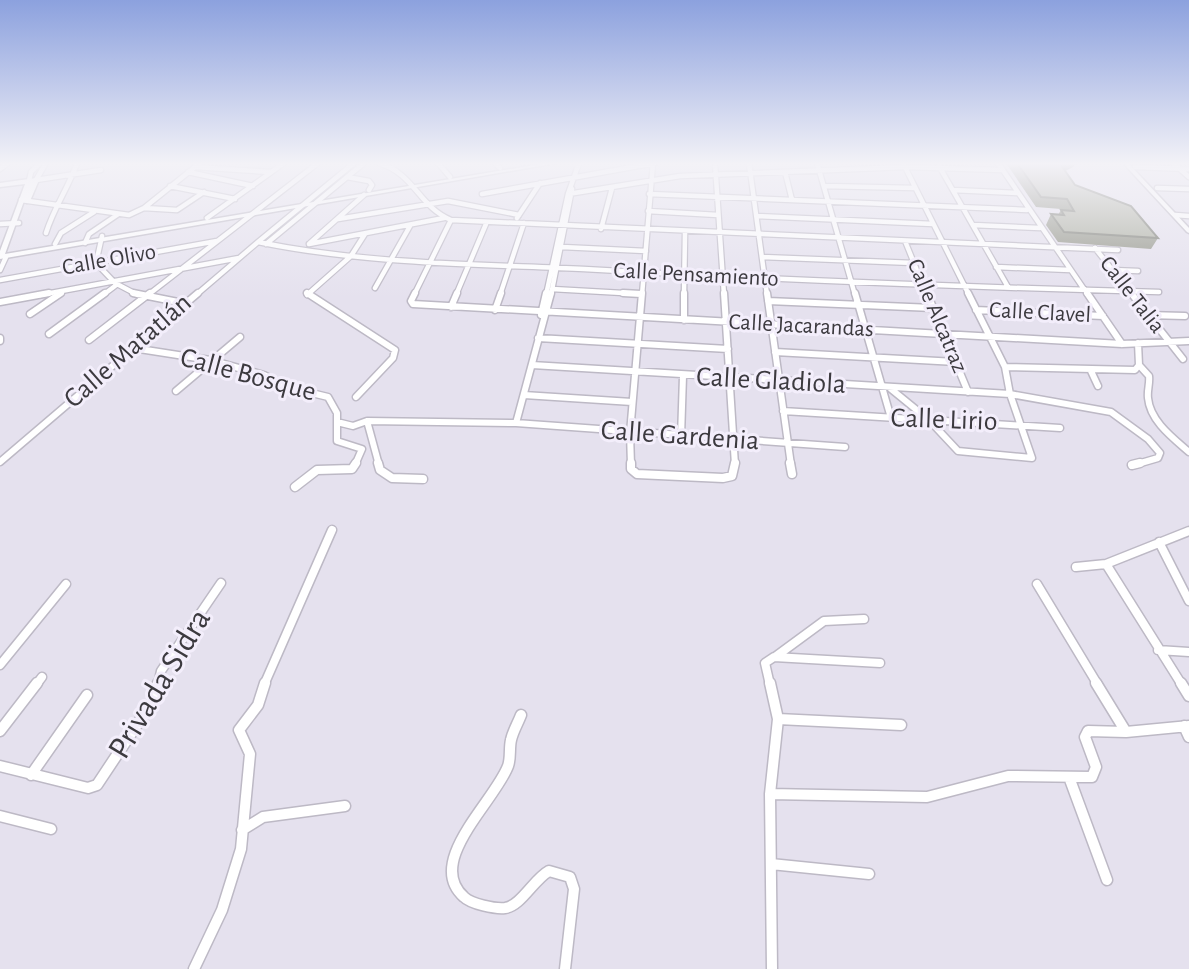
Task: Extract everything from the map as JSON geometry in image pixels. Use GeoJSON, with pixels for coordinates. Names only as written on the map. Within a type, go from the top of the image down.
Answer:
{"type":"FeatureCollection","features":[{"type":"Feature","properties":{"kind":"street"},"geometry":{"type":"LineString","coordinates":[[0,270],[21,208]]}},
{"type":"Feature","properties":{"kind":"street"},"geometry":{"type":"LineString","coordinates":[[46,233],[54,208]]}},
{"type":"Feature","properties":{"kind":"street"},"geometry":{"type":"LineString","coordinates":[[76,208],[117,215],[129,215],[144,208]]}},
{"type":"Feature","properties":{"kind":"street"},"geometry":{"type":"LineString","coordinates":[[148,208],[180,208]]}},
{"type":"Feature","properties":{"kind":"street"},"geometry":{"type":"LineString","coordinates":[[207,218],[221,208]]}},
{"type":"Feature","properties":{"kind":"street"},"geometry":{"type":"LineString","coordinates":[[3,255],[266,208]]}},
{"type":"Feature","properties":{"kind":"street"},"geometry":{"type":"LineString","coordinates":[[102,238],[281,208]]}},
{"type":"Feature","properties":{"kind":"street","name":"Calle Matatlán"},"geometry":{"type":"LineString","coordinates":[[0,462],[183,303],[304,208]]}},
{"type":"Feature","properties":{"kind":"street","name":"Calle Matatlán"},"geometry":{"type":"LineString","coordinates":[[266,243],[305,208]]}},
{"type":"Feature","properties":{"kind":"street"},"geometry":{"type":"LineString","coordinates":[[302,251],[350,208]]}},
{"type":"Feature","properties":{"kind":"street"},"geometry":{"type":"LineString","coordinates":[[338,219],[399,208]]}},
{"type":"Feature","properties":{"kind":"street"},"geometry":{"type":"LineString","coordinates":[[428,208],[442,219]]}},
{"type":"Feature","properties":{"kind":"street"},"geometry":{"type":"LineString","coordinates":[[485,208],[519,215]]}},
{"type":"Feature","properties":{"kind":"street"},"geometry":{"type":"LineString","coordinates":[[514,223],[523,208]]}},
{"type":"Feature","properties":{"kind":"street"},"geometry":{"type":"LineString","coordinates":[[516,423],[568,208]]}},
{"type":"Feature","properties":{"kind":"street"},"geometry":{"type":"LineString","coordinates":[[601,228],[606,208]]}},
{"type":"Feature","properties":{"kind":"street"},"geometry":{"type":"LineString","coordinates":[[718,208],[735,468],[732,476],[637,474],[631,469],[630,433],[648,211],[718,215]]}},
{"type":"Feature","properties":{"kind":"street"},"geometry":{"type":"LineString","coordinates":[[756,208],[792,474]]}},
{"type":"Feature","properties":{"kind":"street"},"geometry":{"type":"LineString","coordinates":[[831,208],[891,418]]}},
{"type":"Feature","properties":{"kind":"street"},"geometry":{"type":"LineString","coordinates":[[891,388],[929,420],[958,451],[1032,457],[1010,394],[1005,367],[926,208]]}},
{"type":"Feature","properties":{"kind":"street"},"geometry":{"type":"LineString","coordinates":[[964,208],[1008,287]]}},
{"type":"Feature","properties":{"kind":"street"},"geometry":{"type":"LineString","coordinates":[[989,208],[1027,210],[1122,344]]}},
{"type":"Feature","properties":{"kind":"street"},"geometry":{"type":"LineString","coordinates":[[89,340],[260,209]]}},
{"type":"Feature","properties":{"kind":"street"},"geometry":{"type":"LineString","coordinates":[[55,244],[61,233],[95,211]]}},
{"type":"Feature","properties":{"kind":"street"},"geometry":{"type":"LineString","coordinates":[[3,255],[85,241],[117,215]]}},
{"type":"Feature","properties":{"kind":"street"},"geometry":{"type":"LineString","coordinates":[[1182,215],[1189,224]]}},
{"type":"Feature","properties":{"kind":"street"},"geometry":{"type":"LineString","coordinates":[[1182,215],[1189,231]]}},
{"type":"Feature","properties":{"kind":"street"},"geometry":{"type":"LineString","coordinates":[[757,216],[933,224]]}},
{"type":"Feature","properties":{"kind":"street"},"geometry":{"type":"LineString","coordinates":[[310,244],[442,219],[486,224],[1054,248]]}},
{"type":"Feature","properties":{"kind":"street"},"geometry":{"type":"LineString","coordinates":[[451,221],[524,225]]}},
{"type":"Feature","properties":{"kind":"street"},"geometry":{"type":"LineString","coordinates":[[429,261],[451,221]]}},
{"type":"Feature","properties":{"kind":"street"},"geometry":{"type":"LineString","coordinates":[[0,224],[16,223]]}},
{"type":"Feature","properties":{"kind":"street"},"geometry":{"type":"LineString","coordinates":[[451,307],[486,224]]}},
{"type":"Feature","properties":{"kind":"street"},"geometry":{"type":"LineString","coordinates":[[495,310],[524,225]]}},
{"type":"Feature","properties":{"kind":"street"},"geometry":{"type":"LineString","coordinates":[[973,225],[1040,228]]}},
{"type":"Feature","properties":{"kind":"street"},"geometry":{"type":"LineString","coordinates":[[375,288],[410,226]]}},
{"type":"Feature","properties":{"kind":"street"},"geometry":{"type":"LineString","coordinates":[[543,314],[552,289],[564,226]]}},
{"type":"Feature","properties":{"kind":"street"},"geometry":{"type":"LineString","coordinates":[[647,230],[720,233]]}},
{"type":"Feature","properties":{"kind":"street"},"geometry":{"type":"LineString","coordinates":[[684,320],[685,233]]}},
{"type":"Feature","properties":{"kind":"street"},"geometry":{"type":"LineString","coordinates":[[356,397],[393,358],[395,350],[306,293],[351,256],[365,234]]}},
{"type":"Feature","properties":{"kind":"street"},"geometry":{"type":"LineString","coordinates":[[102,238],[96,263],[113,284],[146,296],[183,303]]}},
{"type":"Feature","properties":{"kind":"street","name":"Calle Olivo"},"geometry":{"type":"LineString","coordinates":[[0,280],[218,241]]}},
{"type":"Feature","properties":{"kind":"street"},"geometry":{"type":"LineString","coordinates":[[258,242],[266,243]]}},
{"type":"Feature","properties":{"kind":"street","name":"Calle Alcatraz"},"geometry":{"type":"LineString","coordinates":[[905,242],[968,392]]}},
{"type":"Feature","properties":{"kind":"street","name":"Calle Pensamiento"},"geometry":{"type":"LineString","coordinates":[[266,243],[302,251],[351,256],[555,268],[852,284],[1159,292]]}},
{"type":"Feature","properties":{"kind":"street"},"geometry":{"type":"LineString","coordinates":[[562,247],[646,251]]}},
{"type":"Feature","properties":{"kind":"street","name":"Calle Talia"},"geometry":{"type":"LineString","coordinates":[[1054,248],[1096,250],[1183,359]]}},
{"type":"Feature","properties":{"kind":"street"},"geometry":{"type":"LineString","coordinates":[[762,257],[914,263]]}},
{"type":"Feature","properties":{"kind":"street"},"geometry":{"type":"LineString","coordinates":[[0,302],[113,284],[240,258]]}},
{"type":"Feature","properties":{"kind":"street","name":"Calle Jacarandas"},"geometry":{"type":"LineString","coordinates":[[429,261],[412,304],[543,314],[1122,344],[1189,341]]}},
{"type":"Feature","properties":{"kind":"street"},"geometry":{"type":"LineString","coordinates":[[996,267],[1070,270]]}},
{"type":"Feature","properties":{"kind":"street"},"geometry":{"type":"LineString","coordinates":[[1112,270],[1138,271]]}},
{"type":"Feature","properties":{"kind":"street"},"geometry":{"type":"LineString","coordinates":[[49,334],[113,284]]}},
{"type":"Feature","properties":{"kind":"street"},"geometry":{"type":"LineString","coordinates":[[552,289],[641,294]]}},
{"type":"Feature","properties":{"kind":"street"},"geometry":{"type":"LineString","coordinates":[[30,314],[65,290]]}},
{"type":"Feature","properties":{"kind":"street"},"geometry":{"type":"LineString","coordinates":[[768,301],[933,308]]}},
{"type":"Feature","properties":{"kind":"street","name":"Calle Clavel"},"geometry":{"type":"LineString","coordinates":[[976,310],[1103,316]]}},
{"type":"Feature","properties":{"kind":"street"},"geometry":{"type":"LineString","coordinates":[[1147,315],[1185,316]]}},
{"type":"Feature","properties":{"kind":"street"},"geometry":{"type":"LineString","coordinates":[[176,391],[240,337]]}},
{"type":"Feature","properties":{"kind":"street"},"geometry":{"type":"LineString","coordinates":[[538,338],[728,349]]}},
{"type":"Feature","properties":{"kind":"street"},"geometry":{"type":"LineString","coordinates":[[1005,367],[1123,372],[1135,370],[1139,365],[1138,344]]}},
{"type":"Feature","properties":{"kind":"street","name":"Calle Bosque"},"geometry":{"type":"LineString","coordinates":[[133,348],[210,360],[264,375],[287,387],[322,393],[336,406],[338,443],[362,449],[355,466],[346,470],[317,470],[295,487]]}},
{"type":"Feature","properties":{"kind":"street"},"geometry":{"type":"LineString","coordinates":[[775,352],[956,362]]}},
{"type":"Feature","properties":{"kind":"street","name":"Calle Gladiola"},"geometry":{"type":"LineString","coordinates":[[532,365],[1010,394],[1111,412],[1148,439],[1160,453],[1158,457],[1132,464]]}},
{"type":"Feature","properties":{"kind":"street"},"geometry":{"type":"LineString","coordinates":[[1139,365],[1150,376],[1152,383],[1147,398],[1154,414],[1189,452]]}},
{"type":"Feature","properties":{"kind":"street"},"geometry":{"type":"LineString","coordinates":[[1091,371],[1098,386]]}},
{"type":"Feature","properties":{"kind":"street"},"geometry":{"type":"LineString","coordinates":[[681,437],[683,376]]}},
{"type":"Feature","properties":{"kind":"street"},"geometry":{"type":"LineString","coordinates":[[524,395],[632,402]]}},
{"type":"Feature","properties":{"kind":"street","name":"Calle Lirio"},"geometry":{"type":"LineString","coordinates":[[783,411],[1020,423],[1060,428]]}},
{"type":"Feature","properties":{"kind":"street"},"geometry":{"type":"LineString","coordinates":[[367,421],[380,470],[392,478],[423,479]]}},
{"type":"Feature","properties":{"kind":"street","name":"Calle Gardenia"},"geometry":{"type":"LineString","coordinates":[[337,422],[353,426],[367,421],[516,423],[845,447]]}},
{"type":"Feature","properties":{"kind":"street"},"geometry":{"type":"LineString","coordinates":[[1178,442],[1189,439]]}},
{"type":"Feature","properties":{"kind":"street"},"geometry":{"type":"LineString","coordinates":[[194,969],[222,910],[241,849],[250,754],[239,730],[258,705],[268,673],[295,618],[331,530]]}},
{"type":"Feature","properties":{"kind":"street"},"geometry":{"type":"LineString","coordinates":[[1076,567],[1106,564],[1189,531]]}},
{"type":"Feature","properties":{"kind":"street"},"geometry":{"type":"LineString","coordinates":[[1159,542],[1189,601]]}},
{"type":"Feature","properties":{"kind":"street"},"geometry":{"type":"LineString","coordinates":[[1106,564],[1189,696]]}},
{"type":"Feature","properties":{"kind":"street","name":"Privada Sidra"},"geometry":{"type":"LineString","coordinates":[[31,775],[89,788],[97,785],[154,699],[162,671],[221,583]]}},
{"type":"Feature","properties":{"kind":"street"},"geometry":{"type":"LineString","coordinates":[[0,665],[66,584]]}},
{"type":"Feature","properties":{"kind":"street"},"geometry":{"type":"LineString","coordinates":[[1037,584],[1126,732]]}},
{"type":"Feature","properties":{"kind":"street"},"geometry":{"type":"LineString","coordinates":[[772,969],[770,794],[778,719],[764,668],[771,658],[809,635],[824,621],[864,619]]}},
{"type":"Feature","properties":{"kind":"street"},"geometry":{"type":"LineString","coordinates":[[1158,650],[1189,652]]}},
{"type":"Feature","properties":{"kind":"street"},"geometry":{"type":"LineString","coordinates":[[771,658],[880,663]]}},
{"type":"Feature","properties":{"kind":"street"},"geometry":{"type":"LineString","coordinates":[[0,731],[41,677]]}},
{"type":"Feature","properties":{"kind":"street"},"geometry":{"type":"LineString","coordinates":[[0,766],[31,775],[87,695]]}},
{"type":"Feature","properties":{"kind":"street"},"geometry":{"type":"LineString","coordinates":[[521,715],[511,740],[508,766],[455,851],[451,875],[459,893],[468,901],[491,907],[514,904],[539,876],[549,871],[570,877],[574,890],[565,969]]}},
{"type":"Feature","properties":{"kind":"street"},"geometry":{"type":"LineString","coordinates":[[778,719],[901,725]]}},
{"type":"Feature","properties":{"kind":"street"},"geometry":{"type":"LineString","coordinates":[[770,794],[927,797],[1008,776],[1091,777],[1096,771],[1085,733],[1186,726],[1189,737]]}},
{"type":"Feature","properties":{"kind":"street"},"geometry":{"type":"LineString","coordinates":[[1069,777],[1107,880]]}},
{"type":"Feature","properties":{"kind":"street"},"geometry":{"type":"LineString","coordinates":[[242,830],[263,817],[345,806]]}},
{"type":"Feature","properties":{"kind":"street"},"geometry":{"type":"LineString","coordinates":[[0,816],[51,829]]}},
{"type":"Feature","properties":{"kind":"street"},"geometry":{"type":"LineString","coordinates":[[771,864],[869,874]]}},
{"type":"Feature","properties":{"kind":"building"},"geometry":{"type":"Polygon","coordinates":[[[1072,208],[1133,208],[1158,238],[1064,232],[1051,214],[1064,215],[1061,210],[1074,211],[1072,208]]]}}]}
